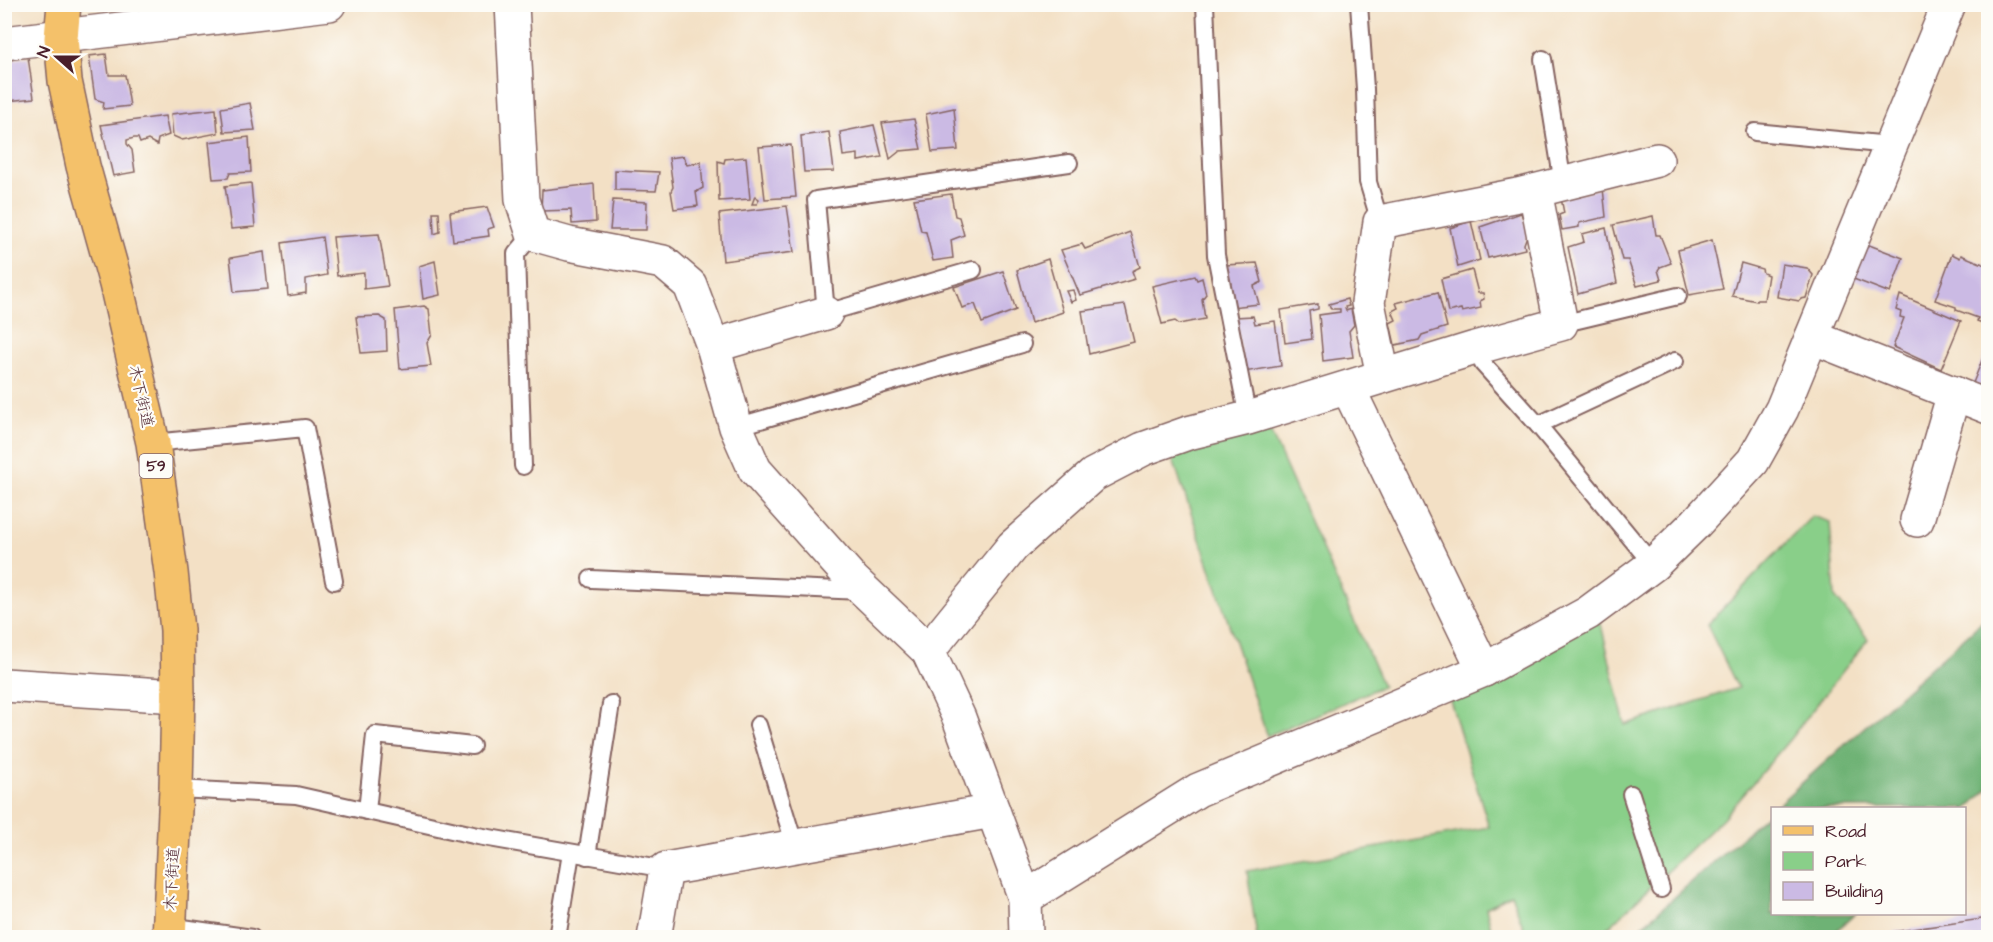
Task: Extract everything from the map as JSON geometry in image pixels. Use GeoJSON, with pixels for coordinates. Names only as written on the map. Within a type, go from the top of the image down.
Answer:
{"type":"FeatureCollection","features":[{"type":"Feature","properties":{"kind":"main road","name":"木下街道"},"geometry":{"type":"LineString","coordinates":[[64,4],[61,38],[65,81],[81,155],[116,284],[153,443],[173,583],[177,630],[178,696],[169,932]]}},
{"type":"Feature","properties":{"kind":"street"},"geometry":{"type":"LineString","coordinates":[[4,43],[61,38],[329,4]]}},
{"type":"Feature","properties":{"kind":"street"},"geometry":{"type":"LineString","coordinates":[[512,4],[522,200],[533,234],[569,244],[663,261],[690,285],[713,346],[736,427],[755,470],[865,591],[928,651],[959,718],[1025,898],[1026,938]]}},
{"type":"Feature","properties":{"kind":"street"},"geometry":{"type":"LineString","coordinates":[[1025,898],[1198,790],[1484,670],[1588,614],[1653,565],[1696,523],[1753,461],[1782,409],[1949,4]]}},
{"type":"Feature","properties":{"kind":"street"},"geometry":{"type":"LineString","coordinates":[[1383,376],[1368,303],[1380,222],[1549,187],[1657,160]]}},
{"type":"Feature","properties":{"kind":"street"},"geometry":{"type":"LineString","coordinates":[[928,651],[1013,546],[1093,475],[1143,449],[1188,433],[1248,418],[1561,324],[1549,187]]}},
{"type":"Feature","properties":{"kind":"street"},"geometry":{"type":"LineString","coordinates":[[713,346],[826,313]]}},
{"type":"Feature","properties":{"kind":"street"},"geometry":{"type":"LineString","coordinates":[[1812,337],[1989,407]]}},
{"type":"Feature","properties":{"kind":"street"},"geometry":{"type":"LineString","coordinates":[[1348,388],[1484,670]]}},
{"type":"Feature","properties":{"kind":"street"},"geometry":{"type":"LineString","coordinates":[[1917,520],[1954,393]]}},
{"type":"Feature","properties":{"kind":"street"},"geometry":{"type":"LineString","coordinates":[[7,676],[178,696]]}},
{"type":"Feature","properties":{"kind":"street"},"geometry":{"type":"LineString","coordinates":[[654,938],[666,869],[993,811]]}},
{"type":"Feature","properties":{"kind":"lane"},"geometry":{"type":"LineString","coordinates":[[1204,4],[1216,255],[1248,418]]}},
{"type":"Feature","properties":{"kind":"lane"},"geometry":{"type":"LineString","coordinates":[[1359,4],[1368,182],[1380,222]]}},
{"type":"Feature","properties":{"kind":"lane"},"geometry":{"type":"LineString","coordinates":[[1542,59],[1549,187]]}},
{"type":"Feature","properties":{"kind":"lane"},"geometry":{"type":"LineString","coordinates":[[1755,132],[1890,146]]}},
{"type":"Feature","properties":{"kind":"lane"},"geometry":{"type":"LineString","coordinates":[[973,270],[826,313],[816,200],[1069,163]]}},
{"type":"Feature","properties":{"kind":"lane"},"geometry":{"type":"LineString","coordinates":[[523,466],[516,254],[533,234]]}},
{"type":"Feature","properties":{"kind":"lane"},"geometry":{"type":"LineString","coordinates":[[1561,324],[1678,296]]}},
{"type":"Feature","properties":{"kind":"lane"},"geometry":{"type":"LineString","coordinates":[[736,427],[1022,344]]}},
{"type":"Feature","properties":{"kind":"lane"},"geometry":{"type":"LineString","coordinates":[[1475,348],[1483,364],[1538,424],[1653,565]]}},
{"type":"Feature","properties":{"kind":"lane"},"geometry":{"type":"LineString","coordinates":[[1538,424],[1675,361]]}},
{"type":"Feature","properties":{"kind":"lane"},"geometry":{"type":"LineString","coordinates":[[153,443],[305,428],[334,580]]}},
{"type":"Feature","properties":{"kind":"lane"},"geometry":{"type":"LineString","coordinates":[[591,579],[865,591]]}},
{"type":"Feature","properties":{"kind":"lane"},"geometry":{"type":"LineString","coordinates":[[556,938],[579,854],[611,704]]}},
{"type":"Feature","properties":{"kind":"lane"},"geometry":{"type":"LineString","coordinates":[[758,725],[795,846]]}},
{"type":"Feature","properties":{"kind":"lane"},"geometry":{"type":"LineString","coordinates":[[368,811],[375,735],[472,746]]}},
{"type":"Feature","properties":{"kind":"lane"},"geometry":{"type":"LineString","coordinates":[[176,789],[296,795],[478,836],[666,869]]}},
{"type":"Feature","properties":{"kind":"lane"},"geometry":{"type":"LineString","coordinates":[[1631,794],[1661,889]]}},
{"type":"Feature","properties":{"kind":"lane"},"geometry":{"type":"LineString","coordinates":[[169,932],[252,938]]}},
{"type":"Feature","properties":{"kind":"green space"},"geometry":{"type":"Polygon","coordinates":[[[1267,424],[1383,686],[1267,736],[1170,451],[1267,424]]]}},
{"type":"Feature","properties":{"kind":"green space"},"geometry":{"type":"Polygon","coordinates":[[[1812,516],[1830,522],[1835,597],[1868,639],[1790,739],[1723,818],[1598,937],[1527,937],[1511,894],[1486,908],[1493,937],[1257,937],[1247,871],[1489,827],[1449,697],[1600,620],[1625,725],[1738,688],[1707,625],[1812,516]]]}},
{"type":"Feature","properties":{"kind":"green space"},"geometry":{"type":"Polygon","coordinates":[[[1986,618],[1988,620],[1988,789],[1966,810],[1966,807],[1775,807],[1986,618]]]}},
{"type":"Feature","properties":{"kind":"green space"},"geometry":{"type":"Polygon","coordinates":[[[1771,811],[1771,915],[1854,915],[1835,932],[1836,937],[1630,937],[1771,811]]]}},
{"type":"Feature","properties":{"kind":"building"},"geometry":{"type":"Polygon","coordinates":[[[106,54],[109,75],[125,75],[130,106],[103,109],[104,102],[95,99],[89,56],[106,54]]]}},
{"type":"Feature","properties":{"kind":"building"},"geometry":{"type":"Polygon","coordinates":[[[28,57],[34,98],[8,101],[4,61],[28,57]]]}},
{"type":"Feature","properties":{"kind":"building"},"geometry":{"type":"Polygon","coordinates":[[[250,103],[255,130],[224,132],[221,108],[250,103]]]}},
{"type":"Feature","properties":{"kind":"building"},"geometry":{"type":"Polygon","coordinates":[[[954,108],[958,150],[932,152],[926,114],[954,108]]]}},
{"type":"Feature","properties":{"kind":"building"},"geometry":{"type":"Polygon","coordinates":[[[216,109],[218,133],[182,140],[173,136],[171,114],[216,109]]]}},
{"type":"Feature","properties":{"kind":"building"},"geometry":{"type":"Polygon","coordinates":[[[165,116],[169,135],[158,139],[157,145],[148,140],[140,143],[138,138],[127,140],[132,150],[135,172],[113,176],[101,125],[165,116]]]}},
{"type":"Feature","properties":{"kind":"building"},"geometry":{"type":"Polygon","coordinates":[[[914,119],[921,149],[900,151],[890,159],[882,123],[914,119]]]}},
{"type":"Feature","properties":{"kind":"building"},"geometry":{"type":"Polygon","coordinates":[[[874,125],[882,157],[858,161],[858,154],[843,156],[840,132],[874,125]]]}},
{"type":"Feature","properties":{"kind":"building"},"geometry":{"type":"Polygon","coordinates":[[[829,132],[834,171],[804,172],[801,136],[829,132]]]}},
{"type":"Feature","properties":{"kind":"building"},"geometry":{"type":"Polygon","coordinates":[[[249,137],[251,172],[230,173],[228,178],[213,179],[209,142],[249,137]]]}},
{"type":"Feature","properties":{"kind":"building"},"geometry":{"type":"Polygon","coordinates":[[[791,145],[796,197],[765,199],[759,147],[791,145]]]}},
{"type":"Feature","properties":{"kind":"building"},"geometry":{"type":"Polygon","coordinates":[[[683,156],[687,165],[701,162],[703,188],[696,192],[698,206],[674,209],[669,158],[683,156]]]}},
{"type":"Feature","properties":{"kind":"building"},"geometry":{"type":"Polygon","coordinates":[[[746,157],[750,199],[719,201],[718,161],[724,163],[725,159],[746,157]]]}},
{"type":"Feature","properties":{"kind":"building"},"geometry":{"type":"Polygon","coordinates":[[[615,170],[659,172],[656,191],[615,190],[615,170]]]}},
{"type":"Feature","properties":{"kind":"building"},"geometry":{"type":"Polygon","coordinates":[[[251,183],[255,227],[231,229],[225,186],[251,183]]]}},
{"type":"Feature","properties":{"kind":"building"},"geometry":{"type":"Polygon","coordinates":[[[594,184],[596,222],[572,224],[571,210],[541,211],[542,190],[594,184]]]}},
{"type":"Feature","properties":{"kind":"building"},"geometry":{"type":"Polygon","coordinates":[[[1603,188],[1606,217],[1579,223],[1579,227],[1562,230],[1559,215],[1564,213],[1561,198],[1603,188]]]}},
{"type":"Feature","properties":{"kind":"building"},"geometry":{"type":"Polygon","coordinates":[[[951,194],[955,216],[959,217],[964,235],[951,240],[953,258],[933,261],[926,232],[921,231],[914,199],[951,194]]]}},
{"type":"Feature","properties":{"kind":"building"},"geometry":{"type":"Polygon","coordinates":[[[755,196],[759,199],[757,204],[752,204],[755,196]]]}},
{"type":"Feature","properties":{"kind":"building"},"geometry":{"type":"Polygon","coordinates":[[[613,200],[647,202],[646,230],[610,230],[613,200]]]}},
{"type":"Feature","properties":{"kind":"building"},"geometry":{"type":"Polygon","coordinates":[[[787,206],[794,252],[723,261],[719,214],[787,206]]]}},
{"type":"Feature","properties":{"kind":"building"},"geometry":{"type":"Polygon","coordinates":[[[487,207],[494,227],[488,229],[489,236],[453,241],[450,212],[487,207]]]}},
{"type":"Feature","properties":{"kind":"building"},"geometry":{"type":"Polygon","coordinates":[[[433,212],[439,212],[440,232],[434,234],[433,212]]]}},
{"type":"Feature","properties":{"kind":"building"},"geometry":{"type":"Polygon","coordinates":[[[1521,213],[1528,233],[1524,244],[1525,249],[1488,258],[1480,227],[1521,213]]]}},
{"type":"Feature","properties":{"kind":"building"},"geometry":{"type":"Polygon","coordinates":[[[1653,216],[1656,235],[1660,235],[1671,263],[1658,270],[1661,280],[1637,286],[1628,260],[1622,260],[1613,225],[1653,216]]]}},
{"type":"Feature","properties":{"kind":"building"},"geometry":{"type":"Polygon","coordinates":[[[1471,221],[1480,260],[1458,267],[1450,228],[1471,221]]]}},
{"type":"Feature","properties":{"kind":"building"},"geometry":{"type":"Polygon","coordinates":[[[1606,228],[1617,283],[1578,294],[1568,247],[1584,242],[1582,234],[1606,228]]]}},
{"type":"Feature","properties":{"kind":"building"},"geometry":{"type":"Polygon","coordinates":[[[1130,232],[1140,267],[1132,271],[1135,279],[1080,295],[1061,250],[1082,244],[1085,249],[1130,232]]]}},
{"type":"Feature","properties":{"kind":"building"},"geometry":{"type":"Polygon","coordinates":[[[379,234],[388,286],[364,289],[364,273],[337,276],[333,237],[379,234]]]}},
{"type":"Feature","properties":{"kind":"building"},"geometry":{"type":"Polygon","coordinates":[[[322,237],[327,275],[306,279],[306,293],[288,296],[282,243],[322,237]]]}},
{"type":"Feature","properties":{"kind":"building"},"geometry":{"type":"Polygon","coordinates":[[[1712,240],[1723,289],[1689,295],[1678,250],[1712,240]]]}},
{"type":"Feature","properties":{"kind":"building"},"geometry":{"type":"Polygon","coordinates":[[[1864,243],[1903,258],[1890,293],[1851,278],[1864,243]]]}},
{"type":"Feature","properties":{"kind":"building"},"geometry":{"type":"Polygon","coordinates":[[[264,252],[268,289],[234,292],[230,258],[264,252]]]}},
{"type":"Feature","properties":{"kind":"building"},"geometry":{"type":"Polygon","coordinates":[[[1952,254],[1960,258],[1961,255],[1988,266],[1988,325],[1977,321],[1978,318],[1956,310],[1956,307],[1935,300],[1952,254]]]}},
{"type":"Feature","properties":{"kind":"building"},"geometry":{"type":"Polygon","coordinates":[[[1048,259],[1063,312],[1031,323],[1017,270],[1048,259]]]}},
{"type":"Feature","properties":{"kind":"building"},"geometry":{"type":"Polygon","coordinates":[[[435,261],[440,295],[423,299],[419,266],[435,261]]]}},
{"type":"Feature","properties":{"kind":"building"},"geometry":{"type":"Polygon","coordinates":[[[1257,263],[1262,282],[1254,286],[1259,304],[1231,307],[1226,265],[1257,263]]]}},
{"type":"Feature","properties":{"kind":"building"},"geometry":{"type":"Polygon","coordinates":[[[1741,263],[1762,269],[1763,273],[1768,275],[1764,300],[1757,301],[1732,296],[1741,263]]]}},
{"type":"Feature","properties":{"kind":"building"},"geometry":{"type":"Polygon","coordinates":[[[1782,264],[1807,268],[1813,275],[1806,298],[1799,301],[1777,297],[1782,264]]]}},
{"type":"Feature","properties":{"kind":"building"},"geometry":{"type":"Polygon","coordinates":[[[1472,270],[1478,293],[1483,293],[1484,299],[1480,301],[1481,308],[1448,312],[1441,279],[1472,270]]]}},
{"type":"Feature","properties":{"kind":"building"},"geometry":{"type":"Polygon","coordinates":[[[1003,271],[1016,310],[982,323],[975,304],[962,308],[954,287],[1003,271]]]}},
{"type":"Feature","properties":{"kind":"building"},"geometry":{"type":"Polygon","coordinates":[[[1195,276],[1197,280],[1202,278],[1206,294],[1202,299],[1205,319],[1179,324],[1175,321],[1162,324],[1152,286],[1195,276]]]}},
{"type":"Feature","properties":{"kind":"building"},"geometry":{"type":"Polygon","coordinates":[[[1073,290],[1076,300],[1071,302],[1066,291],[1073,290]]]}},
{"type":"Feature","properties":{"kind":"building"},"geometry":{"type":"Polygon","coordinates":[[[1438,292],[1447,327],[1422,335],[1419,340],[1395,345],[1390,323],[1396,320],[1392,311],[1398,308],[1396,303],[1438,292]]]}},
{"type":"Feature","properties":{"kind":"building"},"geometry":{"type":"Polygon","coordinates":[[[1900,295],[1961,321],[1941,369],[1893,347],[1904,318],[1900,317],[1901,312],[1896,310],[1900,295]]]}},
{"type":"Feature","properties":{"kind":"building"},"geometry":{"type":"Polygon","coordinates":[[[1347,299],[1349,306],[1345,307],[1346,311],[1351,309],[1354,325],[1349,331],[1353,357],[1323,361],[1319,315],[1340,312],[1340,309],[1331,309],[1329,304],[1347,299]]]}},
{"type":"Feature","properties":{"kind":"building"},"geometry":{"type":"Polygon","coordinates":[[[1318,304],[1318,309],[1309,311],[1312,339],[1285,343],[1281,310],[1318,304]]]}},
{"type":"Feature","properties":{"kind":"building"},"geometry":{"type":"Polygon","coordinates":[[[1125,305],[1134,342],[1089,354],[1082,311],[1125,305]]]}},
{"type":"Feature","properties":{"kind":"building"},"geometry":{"type":"Polygon","coordinates":[[[424,306],[429,309],[432,335],[427,343],[431,366],[400,369],[395,310],[424,306]]]}},
{"type":"Feature","properties":{"kind":"building"},"geometry":{"type":"Polygon","coordinates":[[[379,316],[386,320],[387,351],[361,353],[356,317],[379,316]]]}},
{"type":"Feature","properties":{"kind":"building"},"geometry":{"type":"Polygon","coordinates":[[[1253,316],[1255,324],[1275,321],[1281,366],[1244,372],[1235,317],[1253,316]]]}},
{"type":"Feature","properties":{"kind":"building"},"geometry":{"type":"Polygon","coordinates":[[[1988,345],[1988,389],[1973,383],[1988,345]]]}},
{"type":"Feature","properties":{"kind":"building"},"geometry":{"type":"Polygon","coordinates":[[[1988,918],[1988,938],[1893,938],[1893,932],[1988,918]]]}}]}
